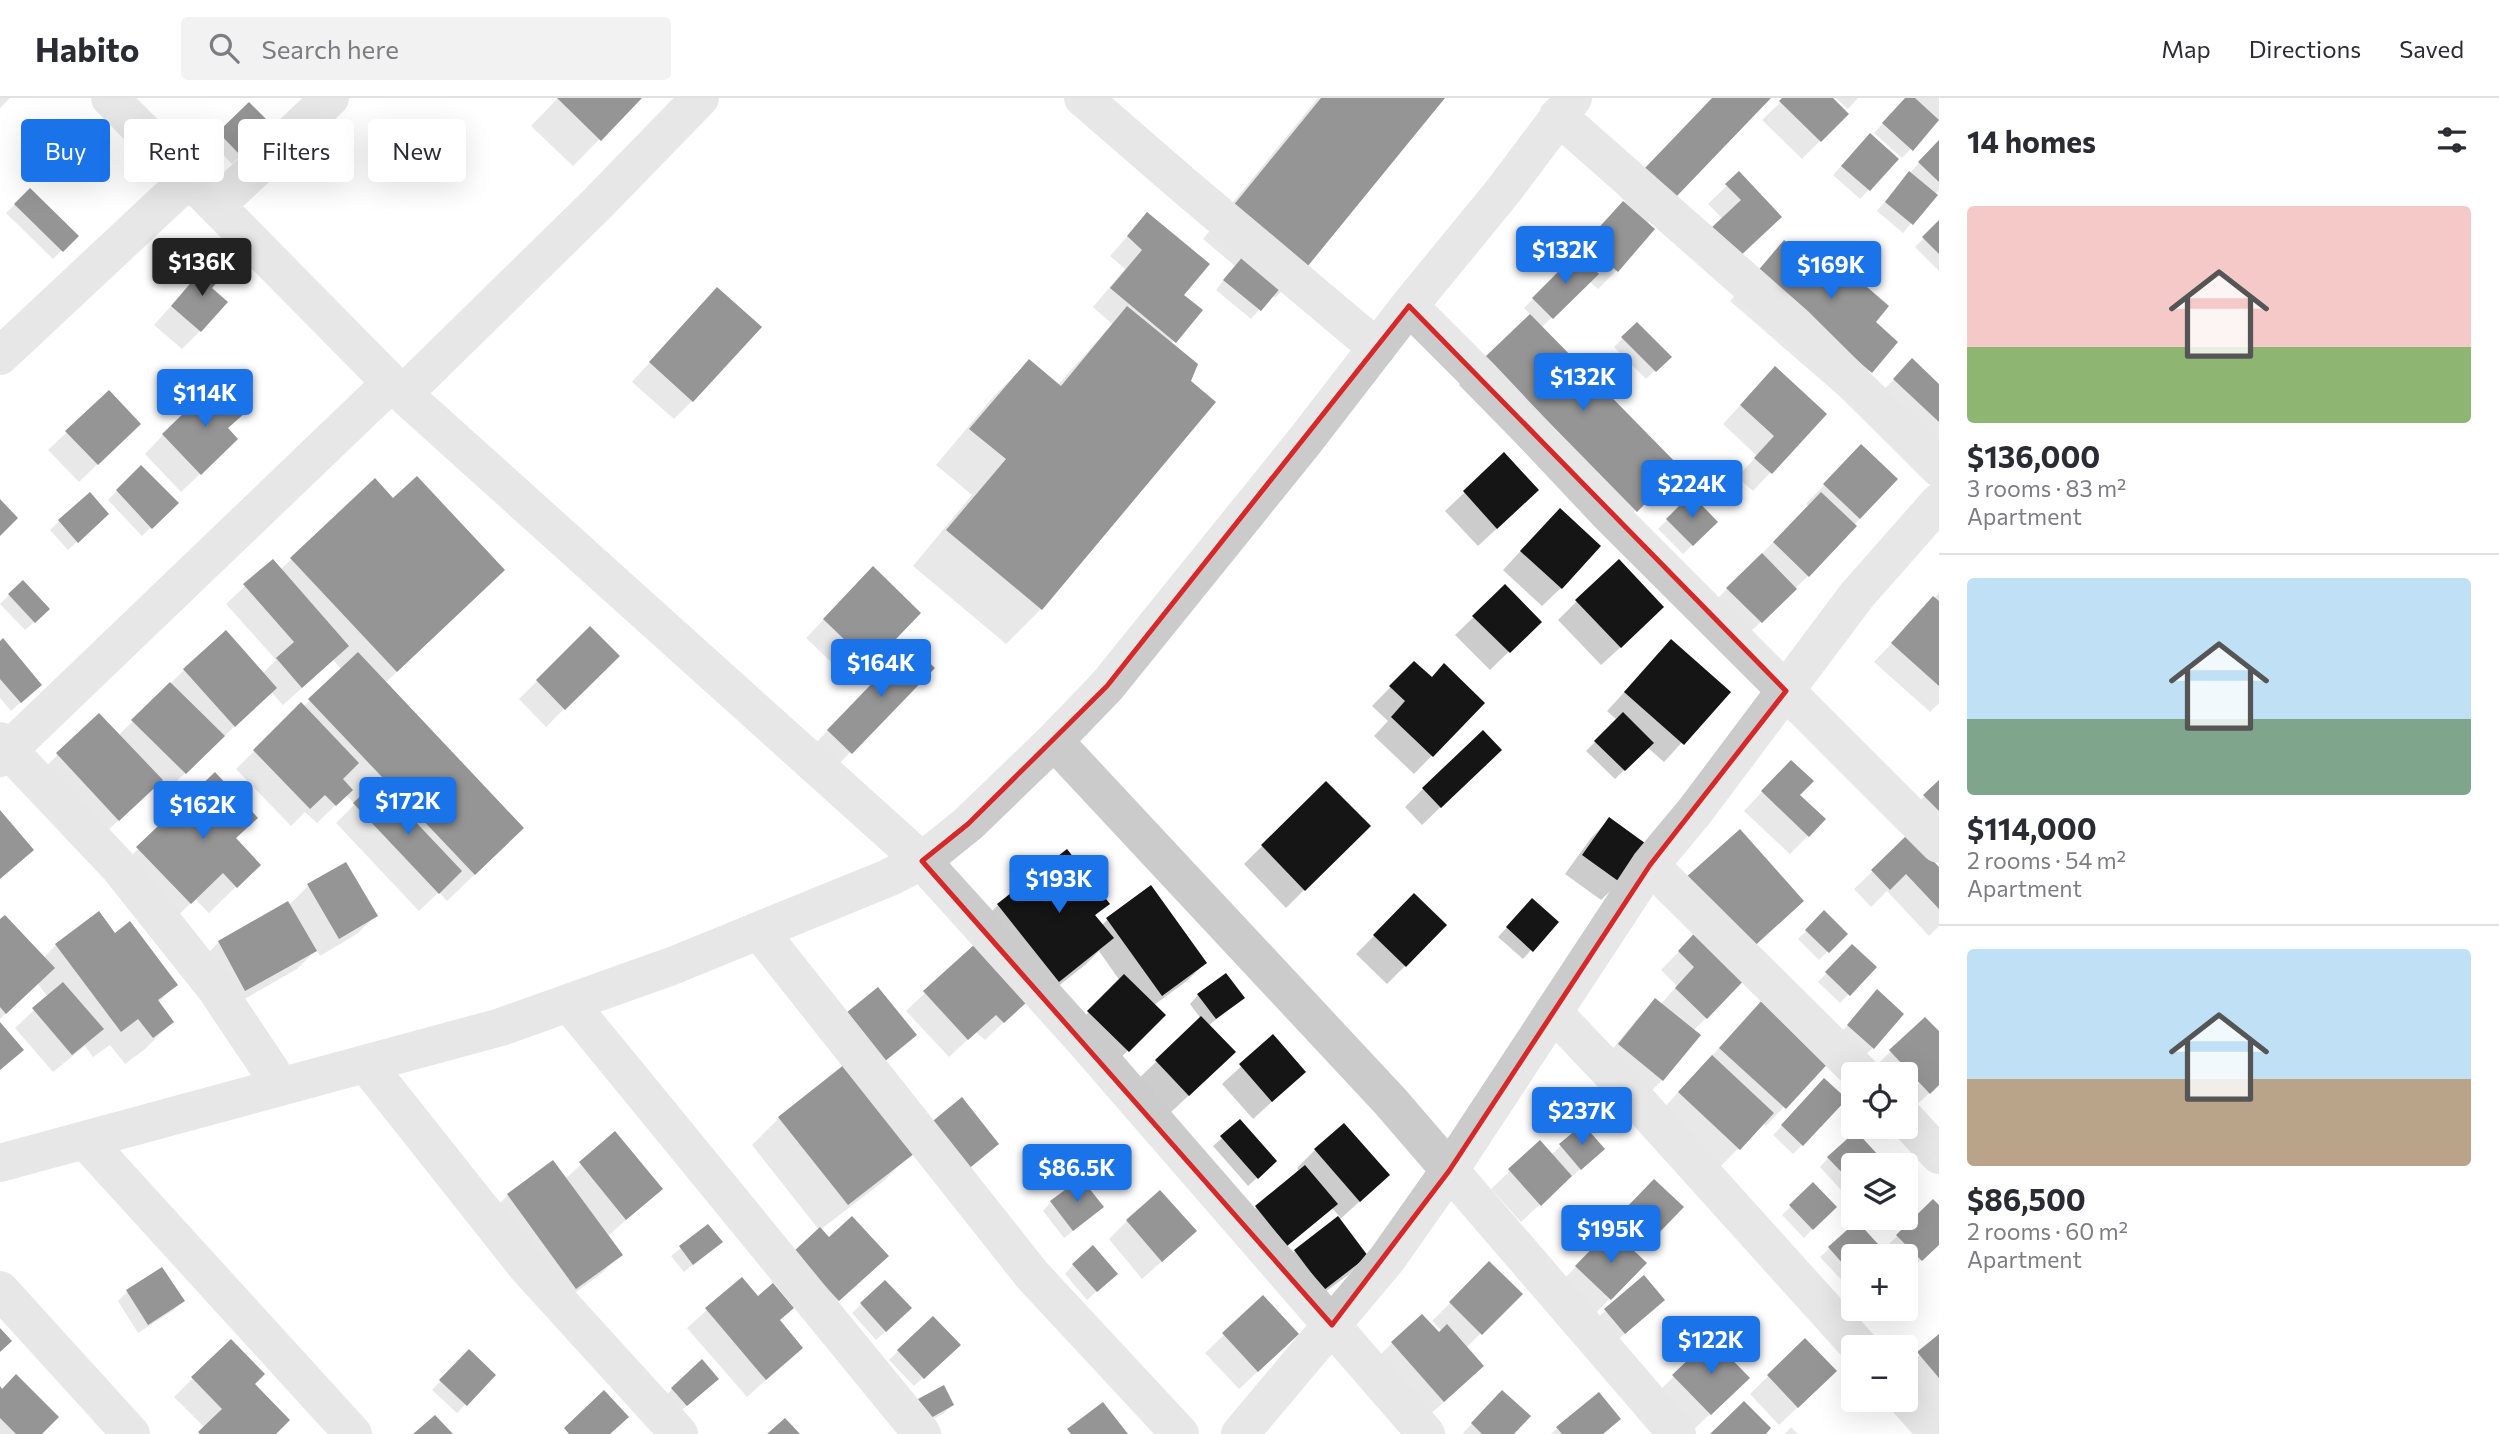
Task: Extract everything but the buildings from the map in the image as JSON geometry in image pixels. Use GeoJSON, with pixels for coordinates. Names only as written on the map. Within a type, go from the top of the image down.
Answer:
{"type":"FeatureCollection","features":[{"type":"Feature","properties":{"kind":"street"},"geometry":{"type":"LineString","coordinates":[[110,98],[131,119]]}},
{"type":"Feature","properties":{"kind":"street"},"geometry":{"type":"LineString","coordinates":[[217,205],[330,98]]}},
{"type":"Feature","properties":{"kind":"street"},"geometry":{"type":"LineString","coordinates":[[281,1086],[216,989],[119,866],[3,749],[596,205],[701,98]]}},
{"type":"Feature","properties":{"kind":"street"},"geometry":{"type":"LineString","coordinates":[[1083,98],[1377,348]]}},
{"type":"Feature","properties":{"kind":"street"},"geometry":{"type":"LineString","coordinates":[[0,1163],[501,1027],[760,932],[922,861],[968,824],[1107,686],[1504,190],[1566,107],[1795,325],[1939,468]]}},
{"type":"Feature","properties":{"kind":"street"},"geometry":{"type":"LineString","coordinates":[[0,356],[186,182]]}},
{"type":"Feature","properties":{"kind":"street"},"geometry":{"type":"LineString","coordinates":[[194,182],[397,388],[922,861],[1082,1038],[1426,1434]]}},
{"type":"Feature","properties":{"kind":"street"},"geometry":{"type":"LineString","coordinates":[[1409,306],[1607,512],[1939,844]]}},
{"type":"Feature","properties":{"kind":"street"},"geometry":{"type":"LineString","coordinates":[[1240,1434],[1387,1259],[1449,1171],[1650,865],[1695,811],[1857,595],[1939,502]]}},
{"type":"Feature","properties":{"kind":"street"},"geometry":{"type":"LineString","coordinates":[[1054,741],[1390,1101],[1677,1434]]}},
{"type":"Feature","properties":{"kind":"street"},"geometry":{"type":"LineString","coordinates":[[1650,865],[1849,1062]]}},
{"type":"Feature","properties":{"kind":"street"},"geometry":{"type":"LineString","coordinates":[[760,932],[1033,1276],[1180,1434]]}},
{"type":"Feature","properties":{"kind":"street"},"geometry":{"type":"LineString","coordinates":[[569,1003],[922,1434]]}},
{"type":"Feature","properties":{"kind":"street"},"geometry":{"type":"LineString","coordinates":[[1553,1012],[1629,1092],[1848,1335]]}},
{"type":"Feature","properties":{"kind":"street"},"geometry":{"type":"LineString","coordinates":[[366,1064],[527,1267],[679,1434]]}},
{"type":"Feature","properties":{"kind":"street"},"geometry":{"type":"LineString","coordinates":[[1918,1132],[1939,1155]]}},
{"type":"Feature","properties":{"kind":"street"},"geometry":{"type":"LineString","coordinates":[[85,1140],[353,1434]]}},
{"type":"Feature","properties":{"kind":"street"},"geometry":{"type":"LineString","coordinates":[[0,1290],[131,1434]]}},
{"type":"Feature","properties":{"kind":"street"},"geometry":{"type":"LineString","coordinates":[[1918,1412],[1938,1434]]}},
{"type":"Feature","properties":{"kind":"highlighted area"},"geometry":{"type":"Polygon","coordinates":[[[1409,306],[1786,691],[1650,865],[1449,1171],[1332,1325],[922,861],[968,824],[1107,686],[1409,306]]]}}]}
